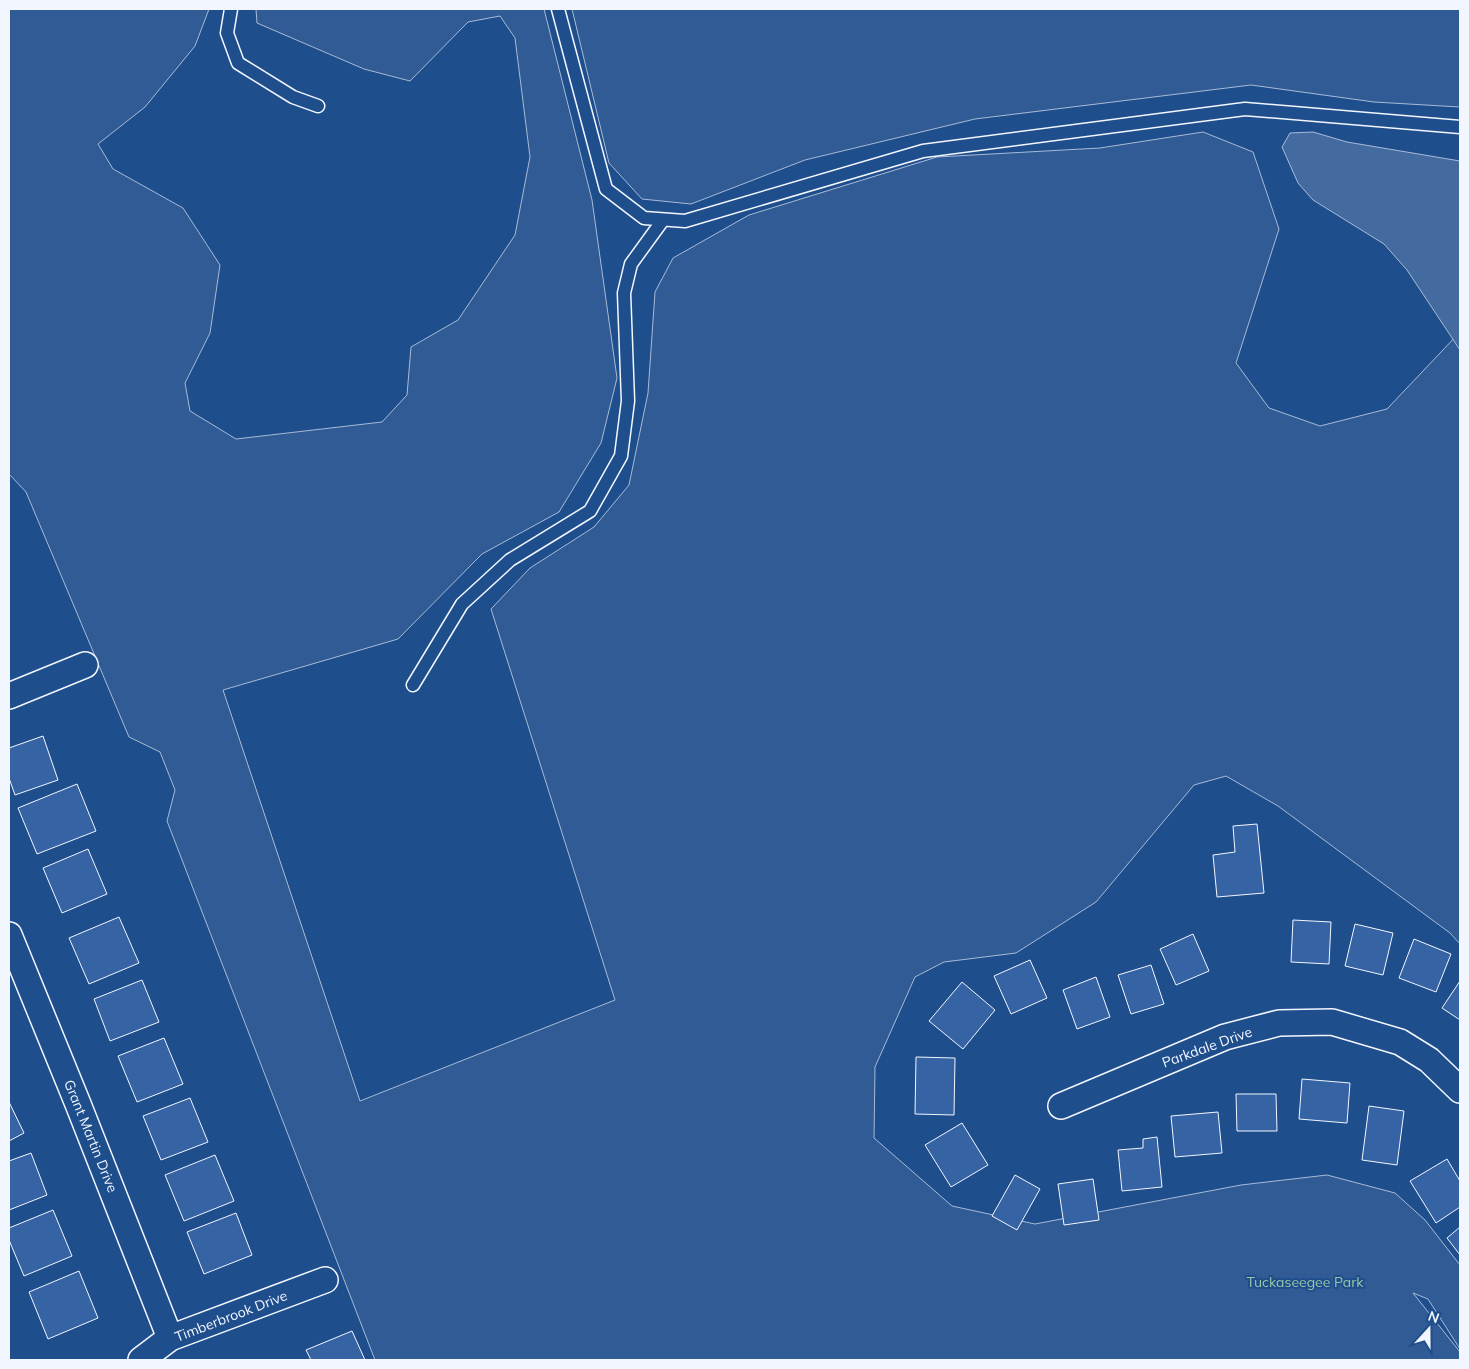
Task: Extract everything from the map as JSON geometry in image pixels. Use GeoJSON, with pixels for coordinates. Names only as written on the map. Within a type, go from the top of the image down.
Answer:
{"type":"FeatureCollection","features":[{"type":"Feature","properties":{"kind":"street"},"geometry":{"type":"LineString","coordinates":[[9,696],[85,665]]}},
{"type":"Feature","properties":{"kind":"street","name":"Grant Martin Drive"},"geometry":{"type":"LineString","coordinates":[[9,935],[170,1338]]}},
{"type":"Feature","properties":{"kind":"street","name":"Parkdale Drive"},"geometry":{"type":"LineString","coordinates":[[1061,1106],[1225,1037],[1279,1023],[1332,1022],[1400,1042],[1429,1060],[1460,1090]]}},
{"type":"Feature","properties":{"kind":"street","name":"Timberbrook Drive"},"geometry":{"type":"LineString","coordinates":[[142,1360],[170,1338],[325,1280]]}},
{"type":"Feature","properties":{"kind":"lane"},"geometry":{"type":"LineString","coordinates":[[231,9],[227,32],[238,63],[293,97],[318,106]]}},
{"type":"Feature","properties":{"kind":"lane"},"geometry":{"type":"LineString","coordinates":[[558,9],[606,189],[644,218],[685,221],[923,151],[1244,109],[1460,127]]}},
{"type":"Feature","properties":{"kind":"lane"},"geometry":{"type":"LineString","coordinates":[[413,685],[462,604],[510,560],[590,511],[620,456],[628,401],[624,293],[631,264],[663,220]]}},
{"type":"Feature","properties":{"kind":"green space","name":"Tuckaseegee Park"},"geometry":{"type":"Polygon","coordinates":[[[9,9],[209,9],[195,46],[145,107],[98,144],[113,169],[183,208],[220,265],[210,333],[185,383],[190,411],[236,439],[382,422],[407,395],[411,347],[458,320],[515,235],[530,157],[515,38],[500,16],[468,22],[410,81],[364,69],[257,23],[256,9],[544,9],[592,200],[617,378],[601,443],[559,512],[482,554],[398,639],[223,690],[360,1101],[615,1000],[491,609],[530,568],[594,527],[629,485],[648,393],[655,292],[673,258],[749,215],[937,157],[1100,148],[1203,132],[1253,152],[1279,229],[1236,363],[1269,408],[1320,426],[1387,409],[1460,332],[1460,944],[1450,933],[1278,806],[1226,776],[1194,785],[1096,902],[1016,953],[944,962],[915,977],[875,1067],[874,1138],[952,1206],[1035,1224],[1241,1185],[1327,1175],[1395,1193],[1425,1220],[1460,1265],[1460,1349],[1428,1299],[1413,1293],[1460,1352],[1460,1360],[375,1360],[167,821],[175,790],[160,752],[129,737],[26,492],[9,474],[9,9]]]}},
{"type":"Feature","properties":{"kind":"green space"},"geometry":{"type":"Polygon","coordinates":[[[572,9],[1460,9],[1460,107],[1374,102],[1251,85],[975,119],[805,160],[691,204],[642,199],[609,163],[572,9]]]}},
{"type":"Feature","properties":{"kind":"shaded area"},"geometry":{"type":"Polygon","coordinates":[[[1313,132],[1347,142],[1460,161],[1460,350],[1407,270],[1384,244],[1313,200],[1298,183],[1282,147],[1290,133],[1313,132]]]}},
{"type":"Feature","properties":{"kind":"building"},"geometry":{"type":"Polygon","coordinates":[[[43,736],[58,780],[15,795],[9,778],[9,748],[43,736]]]}},
{"type":"Feature","properties":{"kind":"building"},"geometry":{"type":"Polygon","coordinates":[[[77,784],[96,831],[37,854],[18,808],[77,784]]]}},
{"type":"Feature","properties":{"kind":"building"},"geometry":{"type":"Polygon","coordinates":[[[1257,824],[1264,893],[1217,897],[1213,855],[1235,852],[1233,826],[1257,824]]]}},
{"type":"Feature","properties":{"kind":"building"},"geometry":{"type":"Polygon","coordinates":[[[88,849],[107,894],[62,913],[43,868],[88,849]]]}},
{"type":"Feature","properties":{"kind":"building"},"geometry":{"type":"Polygon","coordinates":[[[119,917],[139,963],[89,984],[69,938],[119,917]]]}},
{"type":"Feature","properties":{"kind":"building"},"geometry":{"type":"Polygon","coordinates":[[[1293,920],[1331,922],[1329,964],[1291,962],[1293,920]]]}},
{"type":"Feature","properties":{"kind":"building"},"geometry":{"type":"Polygon","coordinates":[[[1355,924],[1393,933],[1383,975],[1345,966],[1355,924]]]}},
{"type":"Feature","properties":{"kind":"building"},"geometry":{"type":"Polygon","coordinates":[[[1193,934],[1209,971],[1176,985],[1160,949],[1193,934]]]}},
{"type":"Feature","properties":{"kind":"building"},"geometry":{"type":"Polygon","coordinates":[[[1414,939],[1451,954],[1436,992],[1399,978],[1414,939]]]}},
{"type":"Feature","properties":{"kind":"building"},"geometry":{"type":"Polygon","coordinates":[[[1030,960],[1047,998],[1011,1014],[994,976],[1030,960]]]}},
{"type":"Feature","properties":{"kind":"building"},"geometry":{"type":"Polygon","coordinates":[[[1151,965],[1164,1004],[1131,1014],[1118,975],[1151,965]]]}},
{"type":"Feature","properties":{"kind":"building"},"geometry":{"type":"Polygon","coordinates":[[[1096,977],[1110,1017],[1077,1029],[1063,990],[1096,977]]]}},
{"type":"Feature","properties":{"kind":"building"},"geometry":{"type":"Polygon","coordinates":[[[142,980],[159,1022],[110,1041],[94,999],[142,980]]]}},
{"type":"Feature","properties":{"kind":"building"},"geometry":{"type":"Polygon","coordinates":[[[1460,981],[1460,1020],[1442,1008],[1460,981]]]}},
{"type":"Feature","properties":{"kind":"building"},"geometry":{"type":"Polygon","coordinates":[[[962,982],[995,1010],[963,1049],[929,1021],[962,982]]]}},
{"type":"Feature","properties":{"kind":"building"},"geometry":{"type":"Polygon","coordinates":[[[164,1038],[183,1084],[137,1102],[118,1056],[164,1038]]]}},
{"type":"Feature","properties":{"kind":"building"},"geometry":{"type":"Polygon","coordinates":[[[916,1057],[955,1058],[954,1115],[915,1114],[916,1057]]]}},
{"type":"Feature","properties":{"kind":"building"},"geometry":{"type":"Polygon","coordinates":[[[1302,1079],[1350,1083],[1347,1123],[1299,1119],[1302,1079]]]}},
{"type":"Feature","properties":{"kind":"building"},"geometry":{"type":"Polygon","coordinates":[[[1236,1094],[1276,1094],[1277,1131],[1237,1131],[1236,1094]]]}},
{"type":"Feature","properties":{"kind":"building"},"geometry":{"type":"Polygon","coordinates":[[[190,1098],[208,1142],[161,1160],[143,1116],[190,1098]]]}},
{"type":"Feature","properties":{"kind":"building"},"geometry":{"type":"Polygon","coordinates":[[[9,1102],[24,1133],[9,1141],[9,1102]]]}},
{"type":"Feature","properties":{"kind":"building"},"geometry":{"type":"Polygon","coordinates":[[[1369,1106],[1404,1111],[1397,1165],[1362,1160],[1369,1106]]]}},
{"type":"Feature","properties":{"kind":"building"},"geometry":{"type":"Polygon","coordinates":[[[1218,1112],[1222,1153],[1175,1157],[1171,1116],[1218,1112]]]}},
{"type":"Feature","properties":{"kind":"building"},"geometry":{"type":"Polygon","coordinates":[[[962,1123],[988,1165],[951,1187],[925,1145],[962,1123]]]}},
{"type":"Feature","properties":{"kind":"building"},"geometry":{"type":"Polygon","coordinates":[[[1157,1137],[1162,1187],[1122,1191],[1118,1150],[1143,1148],[1143,1139],[1157,1137]]]}},
{"type":"Feature","properties":{"kind":"building"},"geometry":{"type":"Polygon","coordinates":[[[31,1153],[47,1195],[9,1210],[9,1161],[31,1153]]]}},
{"type":"Feature","properties":{"kind":"building"},"geometry":{"type":"Polygon","coordinates":[[[215,1155],[234,1201],[184,1221],[165,1175],[215,1155]]]}},
{"type":"Feature","properties":{"kind":"building"},"geometry":{"type":"Polygon","coordinates":[[[1447,1159],[1460,1181],[1460,1207],[1436,1223],[1410,1181],[1447,1159]]]}},
{"type":"Feature","properties":{"kind":"building"},"geometry":{"type":"Polygon","coordinates":[[[1015,1175],[1040,1189],[1017,1230],[992,1216],[1015,1175]]]}},
{"type":"Feature","properties":{"kind":"building"},"geometry":{"type":"Polygon","coordinates":[[[1093,1179],[1099,1220],[1064,1225],[1058,1184],[1093,1179]]]}},
{"type":"Feature","properties":{"kind":"building"},"geometry":{"type":"Polygon","coordinates":[[[53,1210],[72,1256],[24,1276],[9,1240],[9,1228],[53,1210]]]}},
{"type":"Feature","properties":{"kind":"building"},"geometry":{"type":"Polygon","coordinates":[[[236,1213],[252,1255],[204,1274],[187,1232],[236,1213]]]}},
{"type":"Feature","properties":{"kind":"building"},"geometry":{"type":"Polygon","coordinates":[[[1460,1227],[1460,1255],[1447,1238],[1460,1227]]]}},
{"type":"Feature","properties":{"kind":"building"},"geometry":{"type":"Polygon","coordinates":[[[79,1271],[98,1318],[48,1339],[29,1292],[79,1271]]]}},
{"type":"Feature","properties":{"kind":"building"},"geometry":{"type":"Polygon","coordinates":[[[352,1331],[365,1360],[311,1360],[306,1350],[352,1331]]]}}]}
